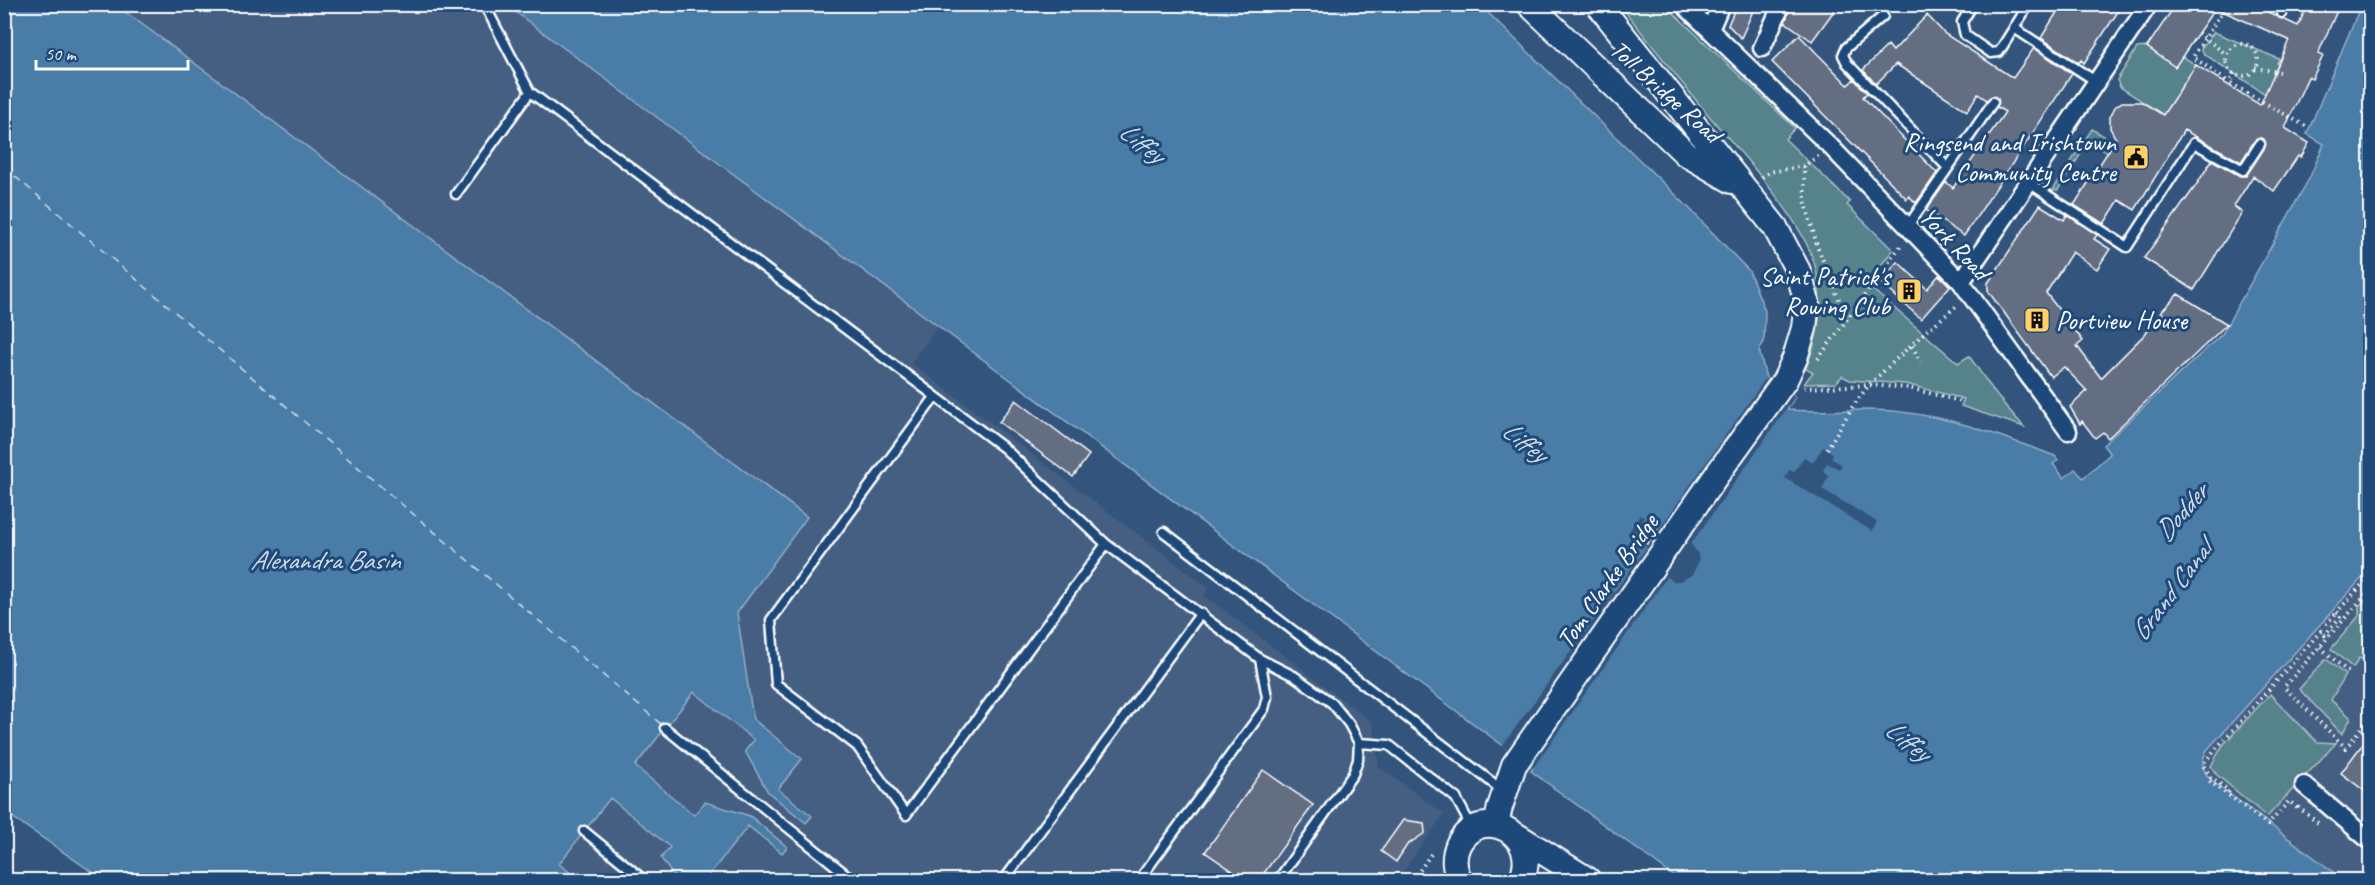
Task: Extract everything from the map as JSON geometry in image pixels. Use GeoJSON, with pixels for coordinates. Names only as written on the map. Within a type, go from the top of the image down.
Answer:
{"type":"FeatureCollection","features":[{"type":"Feature","properties":{"kind":"main road","name":"Toll Bridge Road"},"geometry":{"type":"LineString","coordinates":[[1529,4],[1686,154],[1744,189]]}},
{"type":"Feature","properties":{"kind":"main road","name":"Toll Bridge Road"},"geometry":{"type":"LineString","coordinates":[[1598,4],[1775,227],[1798,271],[1807,302],[1804,328],[1795,358],[1796,386]]}},
{"type":"Feature","properties":{"kind":"main road","name":"Tom Clarke Bridge"},"geometry":{"type":"LineString","coordinates":[[1485,832],[1504,793],[1514,765],[1718,472],[1796,386]]}},
{"type":"Feature","properties":{"kind":"main road"},"geometry":{"type":"LineString","coordinates":[[1438,880],[1485,832]]}},
{"type":"Feature","properties":{"kind":"main road"},"geometry":{"type":"LineString","coordinates":[[1460,880],[1454,860],[1485,832]]}},
{"type":"Feature","properties":{"kind":"main road"},"geometry":{"type":"LineString","coordinates":[[1485,832],[1523,846],[1526,855],[1525,872],[1521,880]]}},
{"type":"Feature","properties":{"kind":"main road"},"geometry":{"type":"LineString","coordinates":[[1485,832],[1588,880]]}},
{"type":"Feature","properties":{"kind":"street","name":"York Road"},"geometry":{"type":"LineString","coordinates":[[1683,4],[1712,26],[1966,289],[2068,430]]}},
{"type":"Feature","properties":{"kind":"street"},"geometry":{"type":"LineString","coordinates":[[1712,26],[1721,4]]}},
{"type":"Feature","properties":{"kind":"street"},"geometry":{"type":"LineString","coordinates":[[1762,48],[1782,4]]}},
{"type":"Feature","properties":{"kind":"street"},"geometry":{"type":"LineString","coordinates":[[1966,289],[2028,183],[2149,4]]}},
{"type":"Feature","properties":{"kind":"street"},"geometry":{"type":"LineString","coordinates":[[2304,785],[2370,841]]}},
{"type":"Feature","properties":{"kind":"lane"},"geometry":{"type":"LineString","coordinates":[[484,4],[530,92],[1004,448],[1106,544],[1260,658],[1294,676],[1332,703],[1349,724],[1359,743],[1358,760],[1353,774],[1278,880]]}},
{"type":"Feature","properties":{"kind":"lane"},"geometry":{"type":"LineString","coordinates":[[1973,4],[1962,22],[1965,35],[1991,53],[1999,52],[2029,4]]}},
{"type":"Feature","properties":{"kind":"lane"},"geometry":{"type":"LineString","coordinates":[[1882,16],[1846,48],[1843,56],[1847,63],[1948,168]]}},
{"type":"Feature","properties":{"kind":"lane"},"geometry":{"type":"LineString","coordinates":[[2014,28],[2097,82]]}},
{"type":"Feature","properties":{"kind":"lane"},"geometry":{"type":"LineString","coordinates":[[456,194],[530,92]]}},
{"type":"Feature","properties":{"kind":"lane"},"geometry":{"type":"LineString","coordinates":[[1909,230],[1993,102]]}},
{"type":"Feature","properties":{"kind":"lane"},"geometry":{"type":"LineString","coordinates":[[2028,183],[2127,247],[2194,143],[2243,170],[2260,144]]}},
{"type":"Feature","properties":{"kind":"lane"},"geometry":{"type":"LineString","coordinates":[[935,397],[771,620],[776,684],[857,746],[906,815],[1106,544]]}},
{"type":"Feature","properties":{"kind":"lane"},"geometry":{"type":"LineString","coordinates":[[1164,532],[1504,793]]}},
{"type":"Feature","properties":{"kind":"lane"},"geometry":{"type":"LineString","coordinates":[[1004,880],[1201,613]]}},
{"type":"Feature","properties":{"kind":"lane"},"geometry":{"type":"LineString","coordinates":[[1139,880],[1264,709],[1267,697],[1260,658]]}},
{"type":"Feature","properties":{"kind":"lane"},"geometry":{"type":"LineString","coordinates":[[665,728],[853,880]]}},
{"type":"Feature","properties":{"kind":"lane"},"geometry":{"type":"LineString","coordinates":[[1359,743],[1389,746],[1456,798],[1485,832]]}},
{"type":"Feature","properties":{"kind":"lane"},"geometry":{"type":"LineString","coordinates":[[584,831],[644,880]]}},
{"type":"Feature","properties":{"kind":"path"},"geometry":{"type":"LineString","coordinates":[[2227,4],[2193,57],[2230,83],[2307,127]]}},
{"type":"Feature","properties":{"kind":"path"},"geometry":{"type":"LineString","coordinates":[[2198,33],[2226,54]]}},
{"type":"Feature","properties":{"kind":"path"},"geometry":{"type":"LineString","coordinates":[[2255,68],[2256,53],[2249,45],[2238,44],[2226,54],[2226,65],[2234,74],[2243,75],[2255,68],[2280,72]]}},
{"type":"Feature","properties":{"kind":"path"},"geometry":{"type":"LineString","coordinates":[[2230,83],[2234,74]]}},
{"type":"Feature","properties":{"kind":"path"},"geometry":{"type":"LineString","coordinates":[[1744,189],[1770,172],[1804,166],[1831,147]]}},
{"type":"Feature","properties":{"kind":"path"},"geometry":{"type":"LineString","coordinates":[[1804,166],[1804,200],[1817,246],[1847,320]]}},
{"type":"Feature","properties":{"kind":"path"},"geometry":{"type":"LineString","coordinates":[[1812,367],[1909,230]]}},
{"type":"Feature","properties":{"kind":"path"},"geometry":{"type":"LineString","coordinates":[[1827,449],[1852,406],[1869,385],[1912,346],[1966,289]]}},
{"type":"Feature","properties":{"kind":"path"},"geometry":{"type":"LineString","coordinates":[[1912,346],[1921,362]]}},
{"type":"Feature","properties":{"kind":"path"},"geometry":{"type":"LineString","coordinates":[[1796,386],[1869,385],[1909,388],[1960,402]]}},
{"type":"Feature","properties":{"kind":"path"},"geometry":{"type":"LineString","coordinates":[[2326,624],[2370,576]]}},
{"type":"Feature","properties":{"kind":"path"},"geometry":{"type":"LineString","coordinates":[[2370,590],[2284,687],[2346,748],[2370,716]]}},
{"type":"Feature","properties":{"kind":"path"},"geometry":{"type":"LineString","coordinates":[[2297,808],[2289,801],[2268,825],[2227,794],[2229,791],[2211,777],[2203,765],[2321,631],[2325,635],[2341,616],[2337,612]]}},
{"type":"Feature","properties":{"kind":"path"},"geometry":{"type":"LineString","coordinates":[[2320,647],[2349,673]]}},
{"type":"Feature","properties":{"kind":"path"},"geometry":{"type":"LineString","coordinates":[[2211,777],[2208,780],[2225,793]]}},
{"type":"Feature","properties":{"kind":"path"},"geometry":{"type":"LineString","coordinates":[[1413,880],[1436,848]]}},
{"type":"Feature","properties":{"kind":"shaded area"},"geometry":{"type":"Polygon","coordinates":[[[116,5],[506,5],[938,326],[911,363],[1209,588],[1204,595],[1373,723],[1379,767],[1444,814],[1397,880],[705,880],[748,826],[782,853],[787,847],[749,816],[705,802],[694,815],[635,766],[694,692],[754,740],[745,752],[806,822],[811,816],[778,789],[802,758],[753,719],[737,613],[807,517],[116,5]]]}},
{"type":"Feature","properties":{"kind":"shaded area"},"geometry":{"type":"Polygon","coordinates":[[[2370,569],[2370,880],[2344,880],[2212,781],[2205,774],[2202,766],[2207,750],[2370,569]]]}},
{"type":"Feature","properties":{"kind":"shaded area"},"geometry":{"type":"Polygon","coordinates":[[[610,798],[670,848],[661,858],[676,880],[580,880],[559,864],[610,798]]]}},
{"type":"Feature","properties":{"kind":"green space"},"geometry":{"type":"Polygon","coordinates":[[[1620,5],[1665,5],[1795,128],[1785,139],[1850,202],[1847,205],[1893,250],[1866,284],[1958,363],[1969,356],[1997,396],[2024,427],[1961,406],[1964,399],[1906,384],[1850,380],[1842,376],[1836,383],[1804,384],[1813,372],[1806,368],[1817,334],[1820,299],[1817,275],[1801,233],[1771,189],[1620,5]]]}},
{"type":"Feature","properties":{"kind":"green space"},"geometry":{"type":"Polygon","coordinates":[[[2214,32],[2279,59],[2277,63],[2283,66],[2265,94],[2204,54],[2201,48],[2214,32]]]}},
{"type":"Feature","properties":{"kind":"green space"},"geometry":{"type":"Polygon","coordinates":[[[2147,47],[2175,66],[2182,56],[2196,65],[2163,115],[2120,87],[2117,80],[2137,48],[2147,47]]]}},
{"type":"Feature","properties":{"kind":"green space"},"geometry":{"type":"Polygon","coordinates":[[[2092,129],[2114,142],[2108,152],[2087,144],[2058,190],[2053,190],[2092,129]]]}},
{"type":"Feature","properties":{"kind":"green space"},"geometry":{"type":"Polygon","coordinates":[[[2370,596],[2370,662],[2359,658],[2353,668],[2331,649],[2359,616],[2359,606],[2370,596]]]}},
{"type":"Feature","properties":{"kind":"green space"},"geometry":{"type":"Polygon","coordinates":[[[2326,659],[2345,675],[2331,700],[2351,718],[2342,734],[2299,689],[2326,659]]]}},
{"type":"Feature","properties":{"kind":"green space"},"geometry":{"type":"Polygon","coordinates":[[[2270,694],[2317,742],[2336,743],[2267,817],[2216,774],[2211,766],[2223,745],[2270,694]]]}},
{"type":"Feature","properties":{"kind":"water","name":"Alexandra Basin"},"geometry":{"type":"Polygon","coordinates":[[[5,5],[116,5],[807,517],[737,613],[753,719],[802,759],[778,789],[812,816],[806,823],[768,792],[745,751],[754,740],[694,692],[635,766],[694,815],[705,802],[750,816],[787,847],[782,853],[748,826],[705,880],[676,880],[661,858],[670,847],[610,798],[559,864],[580,880],[104,880],[5,812],[5,5]]]}},
{"type":"Feature","properties":{"kind":"water"},"geometry":{"type":"Polygon","coordinates":[[[506,5],[1480,5],[1688,207],[1749,271],[1765,311],[1764,342],[1759,350],[1766,378],[1795,397],[1787,410],[1887,411],[1941,419],[1979,429],[2055,456],[2058,460],[2053,464],[2064,478],[2075,469],[2083,478],[2110,454],[2103,445],[2222,334],[2310,177],[2324,144],[2307,134],[2361,5],[2370,5],[2370,569],[2207,750],[2203,758],[2204,770],[2212,781],[2344,880],[1679,880],[1531,771],[1533,768],[506,5]]]}},
{"type":"Feature","properties":{"kind":"pier"},"geometry":{"type":"Polygon","coordinates":[[[1766,378],[1795,397],[1691,544],[1698,554],[1699,561],[1692,575],[1680,581],[1673,581],[1667,577],[1533,768],[1502,746],[1647,547],[1628,533],[1640,515],[1660,528],[1766,378]]]}},
{"type":"Feature","properties":{"kind":"pier"},"geometry":{"type":"Polygon","coordinates":[[[1823,447],[1833,453],[1831,458],[1842,465],[1839,469],[1827,463],[1823,471],[1829,476],[1822,489],[1877,522],[1872,531],[1785,478],[1789,470],[1794,472],[1804,457],[1813,462],[1823,447]]]}},
{"type":"Feature","properties":{"kind":"building"},"geometry":{"type":"Polygon","coordinates":[[[1737,4],[1756,4],[1741,38],[1728,25],[1737,4]]]}},
{"type":"Feature","properties":{"kind":"building"},"geometry":{"type":"Polygon","coordinates":[[[1792,4],[1839,4],[1812,41],[1785,22],[1792,4]]]}},
{"type":"Feature","properties":{"kind":"building"},"geometry":{"type":"Polygon","coordinates":[[[2062,4],[2123,4],[2084,63],[2081,60],[2079,63],[2041,38],[2062,4]]]}},
{"type":"Feature","properties":{"kind":"building"},"geometry":{"type":"Polygon","coordinates":[[[2176,4],[2271,4],[2268,12],[2298,26],[2308,4],[2340,4],[2318,54],[2323,56],[2312,79],[2308,77],[2285,128],[2309,143],[2274,191],[2253,176],[2234,206],[2242,213],[2194,290],[2144,258],[2212,160],[2240,176],[2246,176],[2265,147],[2264,139],[2255,140],[2241,162],[2184,130],[2135,210],[2119,200],[2104,224],[2074,205],[2116,139],[2110,128],[2110,117],[2115,107],[2122,102],[2142,102],[2163,115],[2196,65],[2260,105],[2289,40],[2215,8],[2175,67],[2147,47],[2176,4]]]}},
{"type":"Feature","properties":{"kind":"building"},"geometry":{"type":"Polygon","coordinates":[[[1927,15],[1945,34],[2013,78],[2034,48],[2072,74],[1964,236],[1926,210],[1946,182],[1953,188],[2005,112],[1997,107],[1998,99],[1993,96],[1987,100],[1978,94],[1967,111],[1896,64],[1876,84],[1863,70],[1888,45],[1893,51],[1927,15]]]}},
{"type":"Feature","properties":{"kind":"building"},"geometry":{"type":"Polygon","coordinates":[[[1799,35],[1848,85],[1854,79],[1867,93],[1863,97],[1937,173],[1916,203],[1909,196],[1907,199],[1772,62],[1799,35]]]}},
{"type":"Feature","properties":{"kind":"building"},"geometry":{"type":"Polygon","coordinates":[[[2040,205],[2064,220],[2067,215],[2097,235],[2094,239],[2110,249],[2097,269],[2072,252],[2046,293],[2083,341],[2077,346],[2101,378],[2164,315],[2161,312],[2178,294],[2227,324],[2108,438],[2103,432],[2095,438],[2082,421],[2080,424],[2070,407],[2087,391],[2064,367],[2051,377],[1988,291],[1988,283],[2040,205]]]}},
{"type":"Feature","properties":{"kind":"building","name":"Saint Patrick's Rowing Club"},"geometry":{"type":"Polygon","coordinates":[[[1898,262],[1927,289],[1939,275],[1950,286],[1921,319],[1880,282],[1898,262]]]}},
{"type":"Feature","properties":{"kind":"building"},"geometry":{"type":"Polygon","coordinates":[[[1016,400],[1089,455],[1073,477],[999,422],[1016,400]]]}},
{"type":"Feature","properties":{"kind":"building"},"geometry":{"type":"Polygon","coordinates":[[[1645,520],[1658,529],[1647,544],[1634,535],[1645,520]]]}},
{"type":"Feature","properties":{"kind":"building"},"geometry":{"type":"Polygon","coordinates":[[[2370,734],[2370,795],[2341,773],[2370,734]]]}},
{"type":"Feature","properties":{"kind":"building"},"geometry":{"type":"Polygon","coordinates":[[[1263,770],[1313,805],[1259,880],[1246,880],[1205,852],[1263,770]]]}},
{"type":"Feature","properties":{"kind":"building"},"geometry":{"type":"Polygon","coordinates":[[[1403,820],[1424,823],[1425,833],[1407,845],[1396,862],[1381,851],[1403,820]]]}},
{"type":"Feature","properties":{"kind":"ferry route"},"geometry":{"type":"LineString","coordinates":[[4,167],[662,725]]}},
{"type":"Feature","properties":{"kind":"place","name":"Ringsend and Irishtown Community Centre"},"geometry":{"type":"Point","coordinates":[2136,157]}},
{"type":"Feature","properties":{"kind":"place","name":"Saint Patrick's Rowing Club"},"geometry":{"type":"Point","coordinates":[1909,291]}},
{"type":"Feature","properties":{"kind":"place","name":"Portview House"},"geometry":{"type":"Point","coordinates":[2037,320]}},
{"type":"Feature","properties":{"kind":"water label","name":"Liffey"},"geometry":{"type":"Point","coordinates":[1142,142]}},
{"type":"Feature","properties":{"kind":"water label","name":"Liffey"},"geometry":{"type":"Point","coordinates":[1525,441]}},
{"type":"Feature","properties":{"kind":"water label","name":"Dodder"},"geometry":{"type":"Point","coordinates":[2181,512]}},
{"type":"Feature","properties":{"kind":"water label","name":"Grand Canal"},"geometry":{"type":"Point","coordinates":[2171,591]}},
{"type":"Feature","properties":{"kind":"water label","name":"Liffey"},"geometry":{"type":"Point","coordinates":[1908,740]}}]}
